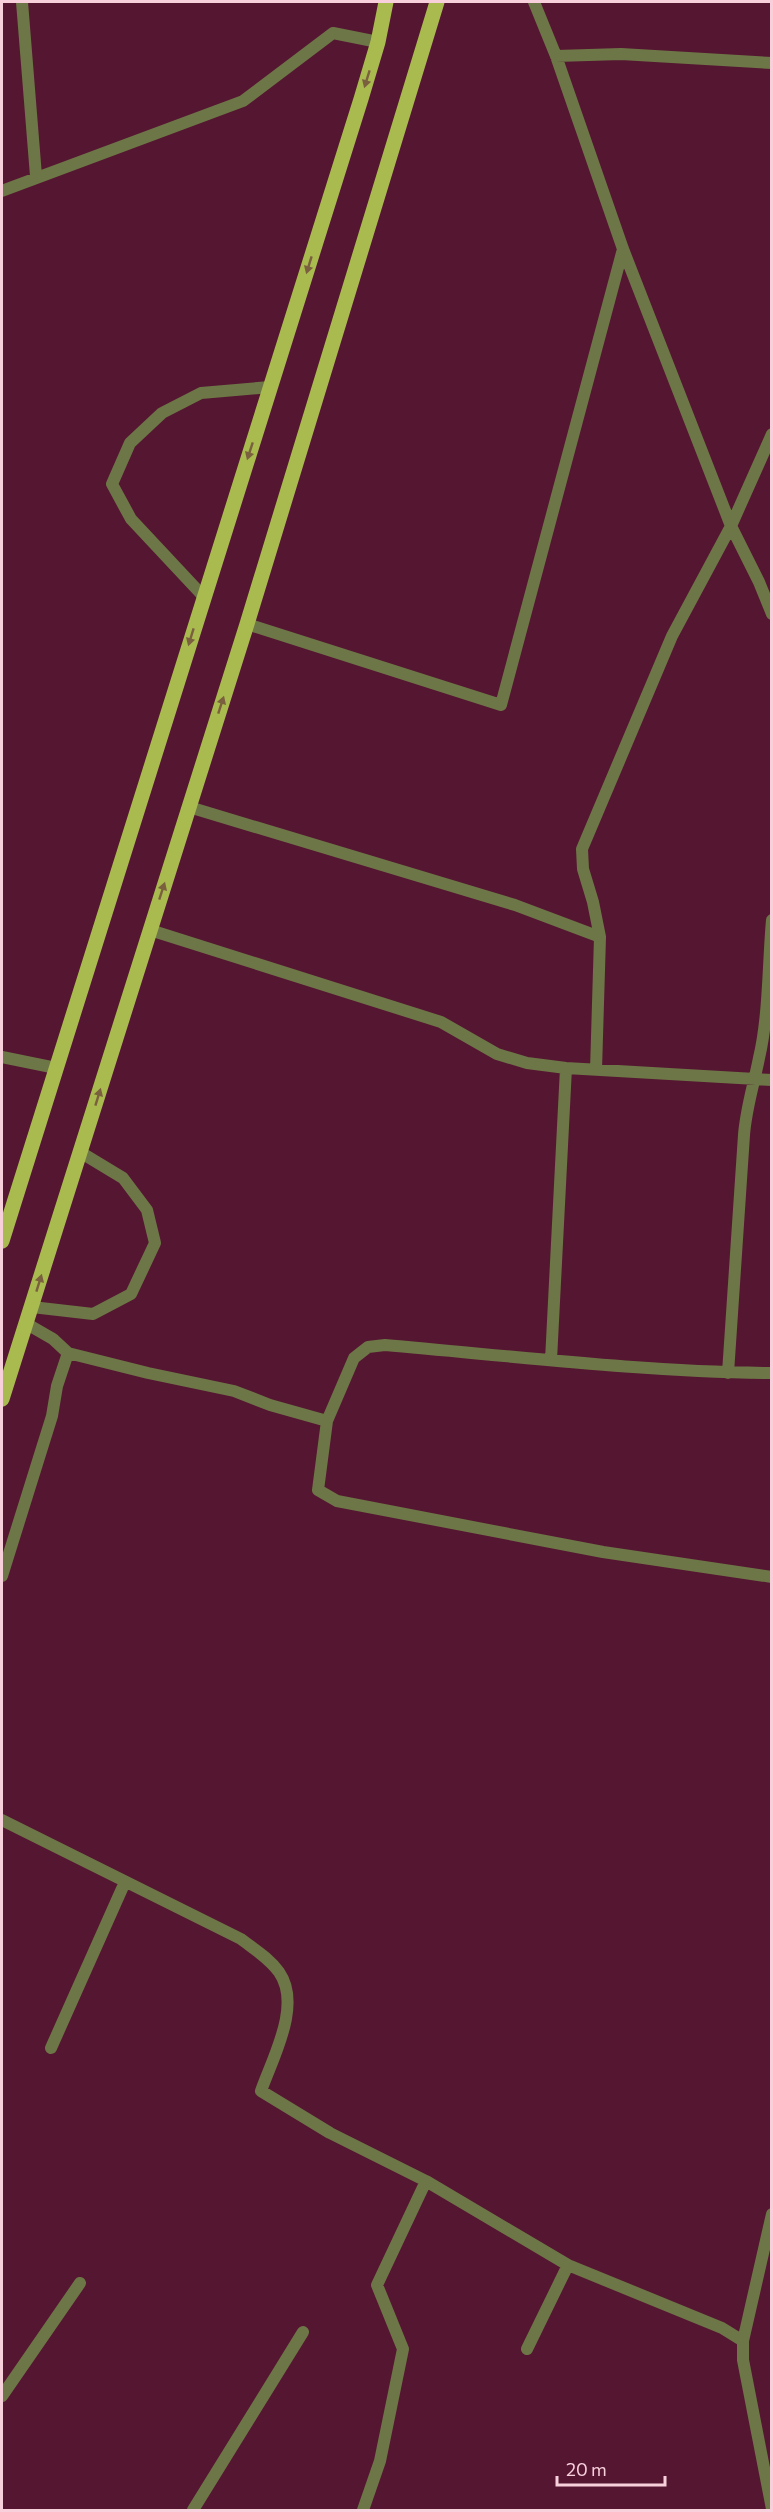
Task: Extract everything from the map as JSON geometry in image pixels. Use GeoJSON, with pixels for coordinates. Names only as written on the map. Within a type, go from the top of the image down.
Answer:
{"type":"FeatureCollection","features":[{"type":"Feature","properties":{"kind":"main road"},"geometry":{"type":"LineString","coordinates":[[2,1241],[378,42],[386,2]]}},
{"type":"Feature","properties":{"kind":"main road"},"geometry":{"type":"LineString","coordinates":[[2,1399],[247,624],[437,2]]}},
{"type":"Feature","properties":{"kind":"street"},"geometry":{"type":"LineString","coordinates":[[22,2],[36,176]]}},
{"type":"Feature","properties":{"kind":"street"},"geometry":{"type":"LineString","coordinates":[[534,2],[556,56],[623,249],[731,526],[759,582],[771,614]]}},
{"type":"Feature","properties":{"kind":"street"},"geometry":{"type":"LineString","coordinates":[[2,191],[36,176],[243,101],[333,33],[378,42]]}},
{"type":"Feature","properties":{"kind":"street"},"geometry":{"type":"LineString","coordinates":[[556,56],[621,54],[771,63]]}},
{"type":"Feature","properties":{"kind":"street"},"geometry":{"type":"LineString","coordinates":[[247,624],[501,705],[623,249]]}},
{"type":"Feature","properties":{"kind":"street"},"geometry":{"type":"LineString","coordinates":[[204,597],[130,519],[112,484],[130,443],[162,413],[201,393],[270,387]]}},
{"type":"Feature","properties":{"kind":"street"},"geometry":{"type":"LineString","coordinates":[[596,1070],[600,937],[583,869],[582,849],[672,636],[731,526],[771,434]]}},
{"type":"Feature","properties":{"kind":"street"},"geometry":{"type":"LineString","coordinates":[[189,807],[515,905],[600,937]]}},
{"type":"Feature","properties":{"kind":"street"},"geometry":{"type":"LineString","coordinates":[[728,1373],[744,1135],[763,1031],[771,920]]}},
{"type":"Feature","properties":{"kind":"street"},"geometry":{"type":"LineString","coordinates":[[150,930],[441,1022],[497,1054],[527,1063],[566,1068],[771,1080]]}},
{"type":"Feature","properties":{"kind":"street"},"geometry":{"type":"LineString","coordinates":[[2,1057],[56,1068]]}},
{"type":"Feature","properties":{"kind":"street"},"geometry":{"type":"LineString","coordinates":[[551,1360],[566,1068]]}},
{"type":"Feature","properties":{"kind":"street"},"geometry":{"type":"LineString","coordinates":[[32,1307],[93,1314],[131,1294],[155,1243],[147,1210],[123,1178],[81,1152]]}},
{"type":"Feature","properties":{"kind":"street"},"geometry":{"type":"LineString","coordinates":[[27,1324],[53,1339],[68,1353],[234,1391],[270,1405],[327,1421]]}},
{"type":"Feature","properties":{"kind":"street"},"geometry":{"type":"LineString","coordinates":[[771,1373],[728,1373],[385,1345],[368,1347],[354,1358],[327,1421],[318,1490],[337,1501],[603,1552],[771,1577]]}},
{"type":"Feature","properties":{"kind":"street"},"geometry":{"type":"LineString","coordinates":[[2,1576],[52,1416],[57,1386],[68,1353]]}},
{"type":"Feature","properties":{"kind":"street"},"geometry":{"type":"LineString","coordinates":[[2,1820],[240,1939],[267,1958],[280,1973],[288,1993],[287,2017],[261,2091],[330,2133],[426,2181],[568,2265],[722,2328],[743,2341]]}},
{"type":"Feature","properties":{"kind":"street"},"geometry":{"type":"LineString","coordinates":[[51,2048],[125,1882]]}},
{"type":"Feature","properties":{"kind":"street"},"geometry":{"type":"LineString","coordinates":[[363,2511],[380,2461],[403,2349],[377,2285],[426,2181]]}},
{"type":"Feature","properties":{"kind":"street"},"geometry":{"type":"LineString","coordinates":[[771,2214],[743,2341],[743,2360],[771,2509]]}},
{"type":"Feature","properties":{"kind":"street"},"geometry":{"type":"LineString","coordinates":[[527,2349],[568,2265]]}},
{"type":"Feature","properties":{"kind":"street"},"geometry":{"type":"LineString","coordinates":[[2,2396],[80,2283]]}},
{"type":"Feature","properties":{"kind":"street"},"geometry":{"type":"LineString","coordinates":[[193,2511],[303,2332]]}}]}
